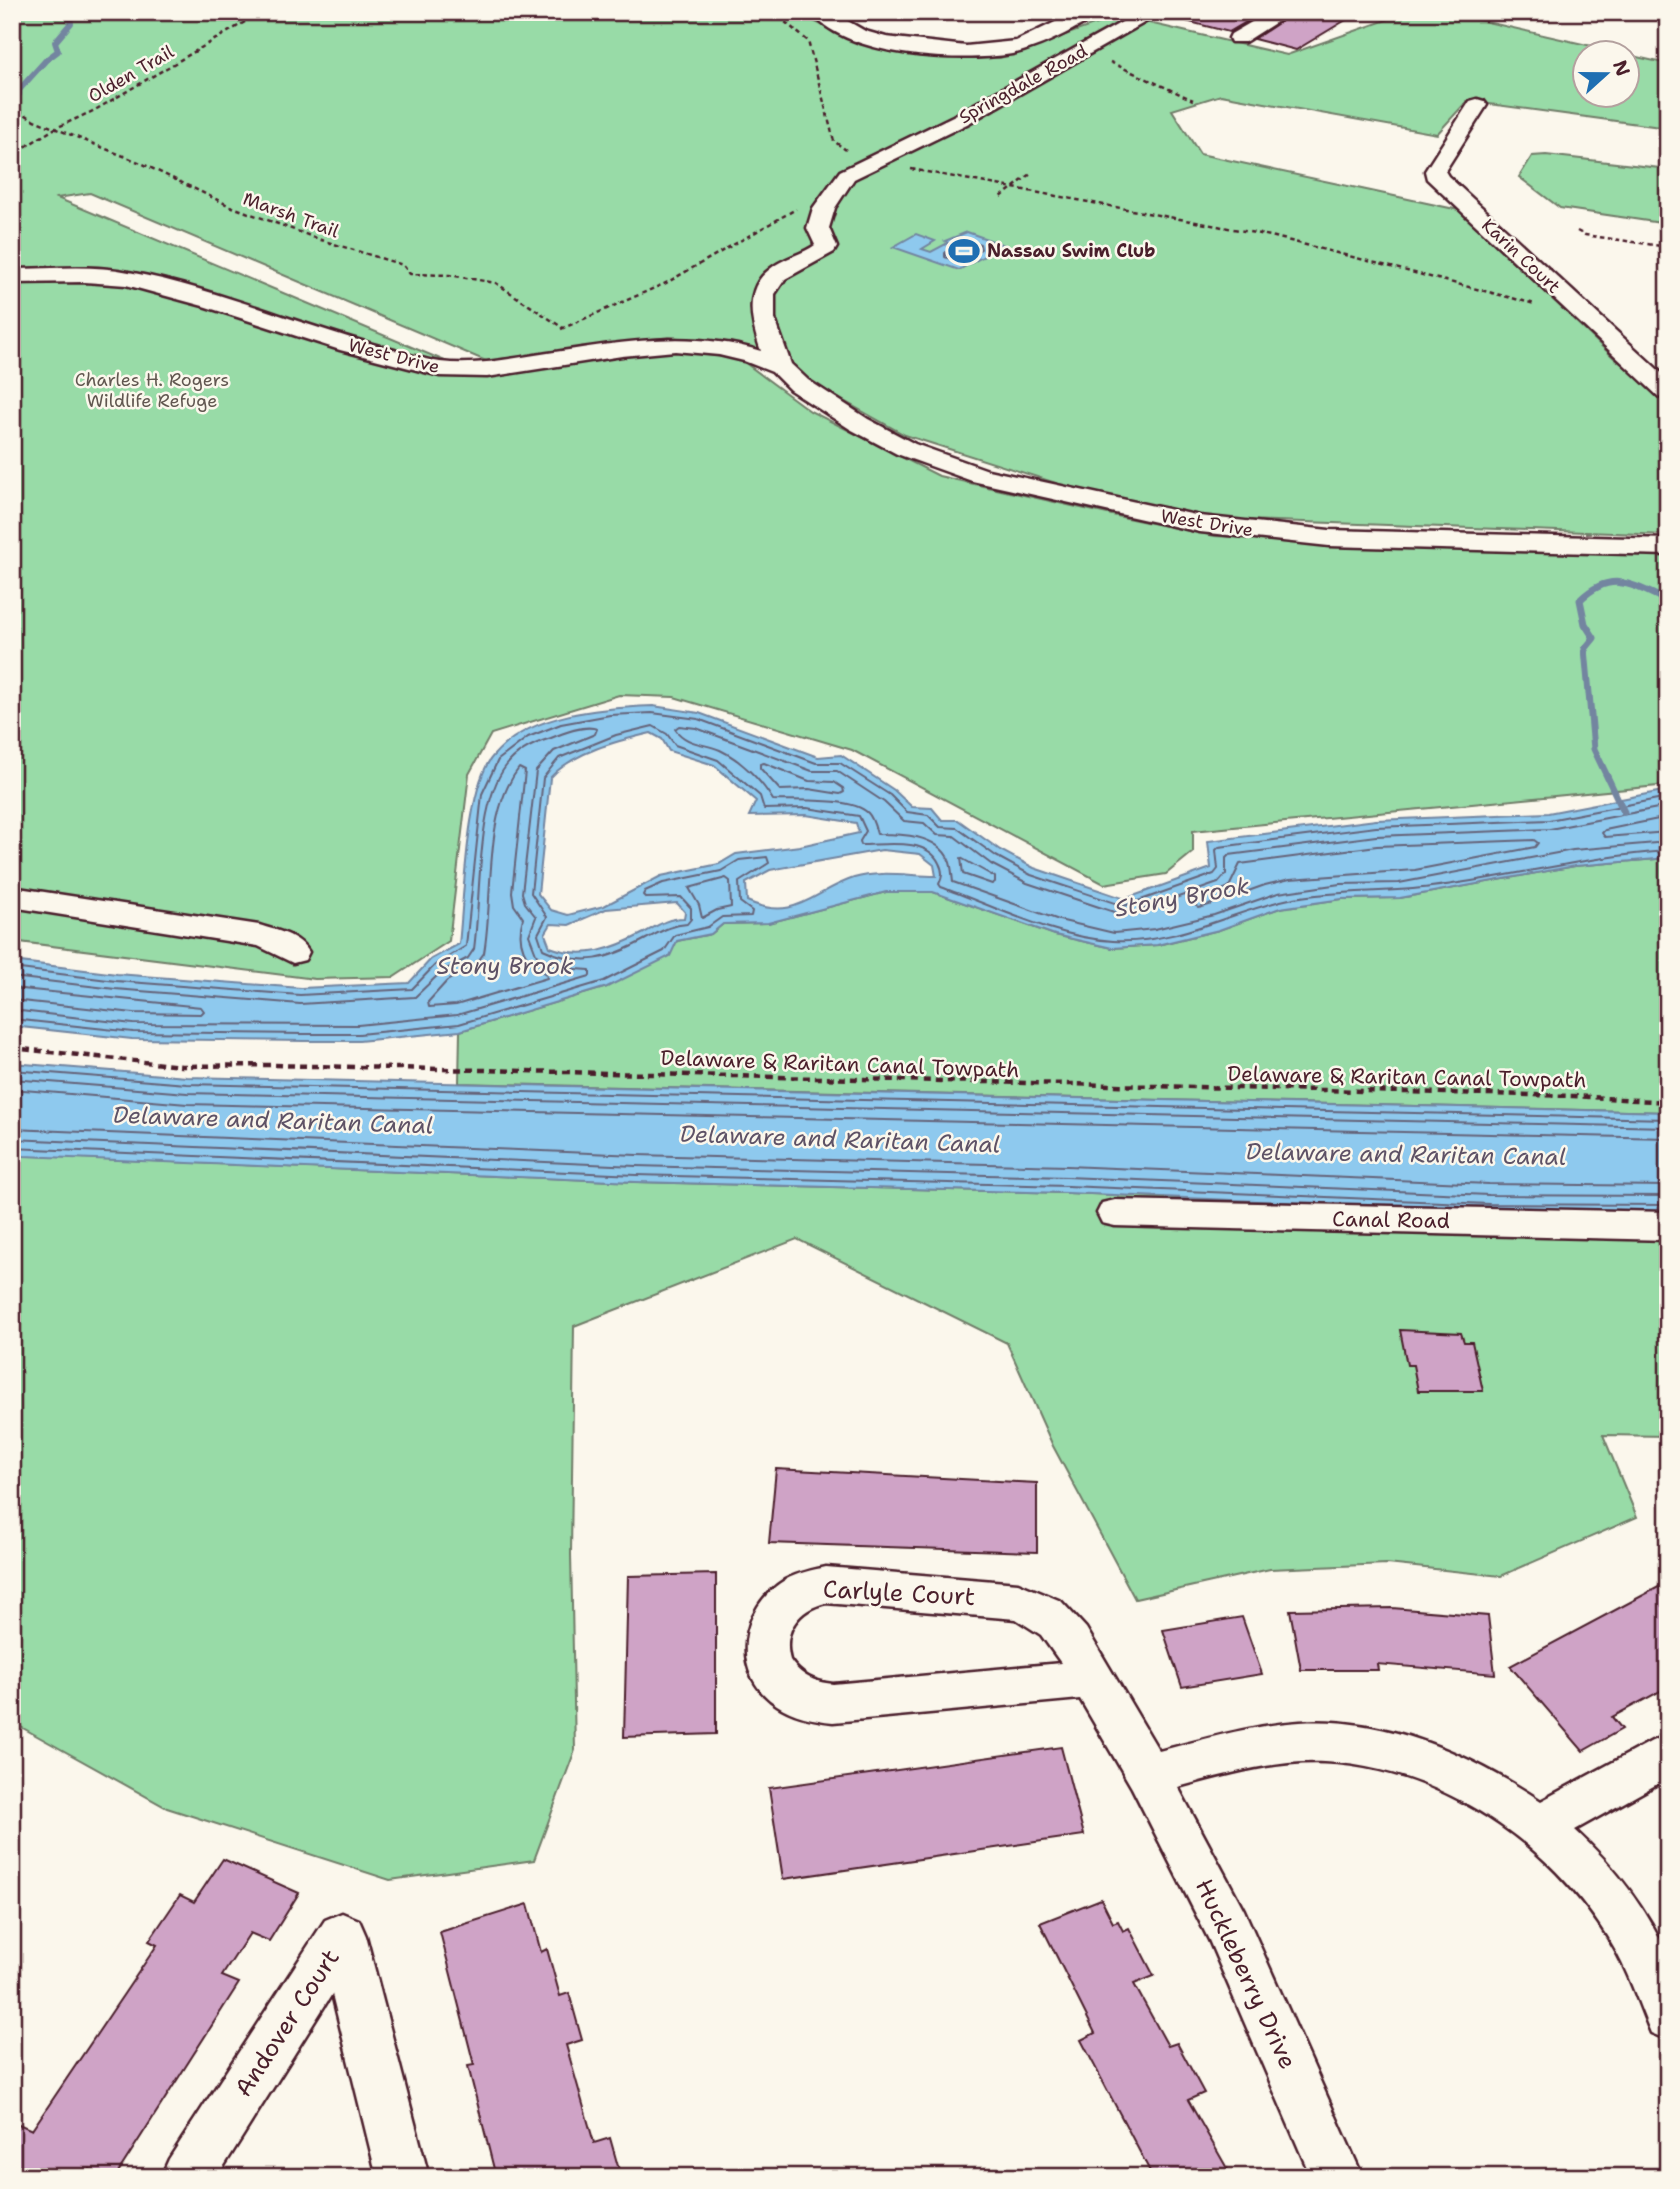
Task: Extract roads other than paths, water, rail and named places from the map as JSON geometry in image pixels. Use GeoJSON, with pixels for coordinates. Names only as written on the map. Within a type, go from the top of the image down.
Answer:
{"type":"FeatureCollection","features":[{"type":"Feature","properties":{"kind":"street"},"geometry":{"type":"LineString","coordinates":[[820,12],[842,29],[868,38],[947,51],[984,51],[1033,42],[1090,12]]}},
{"type":"Feature","properties":{"kind":"street","name":"Springdale Road"},"geometry":{"type":"LineString","coordinates":[[929,136],[1154,12]]}},
{"type":"Feature","properties":{"kind":"street"},"geometry":{"type":"LineString","coordinates":[[1238,38],[1283,12]]}},
{"type":"Feature","properties":{"kind":"street","name":"Karin Court"},"geometry":{"type":"LineString","coordinates":[[1477,106],[1435,171],[1438,179],[1668,392]]}},
{"type":"Feature","properties":{"kind":"street","name":"West Drive"},"geometry":{"type":"LineString","coordinates":[[780,367],[770,345],[762,306],[765,289],[776,275],[817,256],[826,247],[818,228],[819,218],[847,175],[929,136]]}},
{"type":"Feature","properties":{"kind":"street","name":"West Drive"},"geometry":{"type":"LineString","coordinates":[[12,276],[85,275],[127,278],[211,301],[348,345],[440,369],[487,370],[622,349],[675,344],[719,348],[751,355],[780,367],[799,385],[859,424],[906,449],[981,476],[1143,513],[1258,532],[1329,538],[1668,547]]}},
{"type":"Feature","properties":{"kind":"street"},"geometry":{"type":"LineString","coordinates":[[12,897],[259,936],[277,941],[293,952]]}},
{"type":"Feature","properties":{"kind":"street","name":"Canal Road"},"geometry":{"type":"LineString","coordinates":[[1115,1213],[1668,1226]]}},
{"type":"Feature","properties":{"kind":"street","name":"Carlyle Court"},"geometry":{"type":"LineString","coordinates":[[1093,1679],[833,1703],[812,1700],[789,1689],[772,1672],[764,1650],[768,1624],[782,1605],[802,1591],[827,1585],[1018,1601],[1040,1608],[1062,1625],[1148,1774]]}},
{"type":"Feature","properties":{"kind":"street"},"geometry":{"type":"LineString","coordinates":[[1148,1774],[1265,1745],[1325,1742],[1381,1750],[1436,1767],[1486,1790],[1539,1826],[1581,1864],[1619,1913],[1647,1962],[1668,2016]]}},
{"type":"Feature","properties":{"kind":"street"},"geometry":{"type":"LineString","coordinates":[[1539,1826],[1668,1755]]}},
{"type":"Feature","properties":{"kind":"street","name":"Huckleberry Drive"},"geometry":{"type":"LineString","coordinates":[[1148,1774],[1227,1926],[1337,2177]]}},
{"type":"Feature","properties":{"kind":"street","name":"Andover Court"},"geometry":{"type":"LineString","coordinates":[[187,2177],[342,1936],[403,2177]]}},
{"type":"Feature","properties":{"kind":"water","name":"Nassau Swim Club"},"geometry":{"type":"Polygon","coordinates":[[[967,232],[1004,245],[959,270],[893,247],[916,234],[935,241],[922,249],[931,252],[948,243],[945,241],[967,232]]]}},
{"type":"Feature","properties":{"kind":"water","name":"Stony Brook"},"geometry":{"type":"Polygon","coordinates":[[[653,706],[699,713],[818,757],[841,755],[894,790],[912,807],[932,808],[942,820],[958,820],[1000,850],[1034,868],[1125,899],[1211,868],[1208,841],[1376,820],[1548,813],[1668,790],[1668,858],[1575,866],[1400,898],[1342,899],[1280,908],[1219,930],[1157,945],[1112,948],[1055,935],[933,892],[886,892],[768,923],[723,924],[711,934],[677,941],[670,956],[607,987],[460,1031],[359,1041],[304,1041],[132,1039],[12,1026],[12,961],[117,974],[301,988],[409,983],[431,959],[459,944],[472,817],[484,771],[493,756],[526,730],[546,722],[589,711],[653,706]],[[651,733],[583,754],[550,778],[538,894],[551,910],[568,915],[604,906],[661,876],[719,864],[736,854],[800,846],[859,833],[856,823],[806,815],[749,816],[756,801],[714,765],[669,751],[662,739],[651,733]],[[882,850],[770,870],[746,883],[747,901],[779,909],[804,903],[854,878],[884,874],[936,876],[934,865],[920,854],[882,850]],[[677,903],[606,909],[569,925],[551,924],[545,934],[550,947],[575,953],[610,948],[668,921],[684,918],[685,912],[677,903]]]}},
{"type":"Feature","properties":{"kind":"water","name":"Delaware and Raritan Canal"},"geometry":{"type":"Polygon","coordinates":[[[12,1063],[187,1077],[1668,1112],[1668,1212],[1489,1211],[1067,1193],[636,1182],[12,1155],[12,1063]]]}},
{"type":"Feature","properties":{"kind":"waterway"},"geometry":{"type":"LineString","coordinates":[[12,97],[19,94],[19,90],[46,60],[58,51],[55,42],[71,23],[69,12]]}},
{"type":"Feature","properties":{"kind":"waterway"},"geometry":{"type":"LineString","coordinates":[[1624,812],[1594,749],[1585,649],[1594,638],[1585,624],[1580,600],[1592,590],[1613,582],[1633,585],[1668,601]]}},
{"type":"Feature","properties":{"kind":"place","name":"Nassau Swim Club"},"geometry":{"type":"Point","coordinates":[964,251]}},
{"type":"Feature","properties":{"kind":"park label","name":"Charles H. Rogers Wildlife Refuge"},"geometry":{"type":"Point","coordinates":[152,390]}}]}
